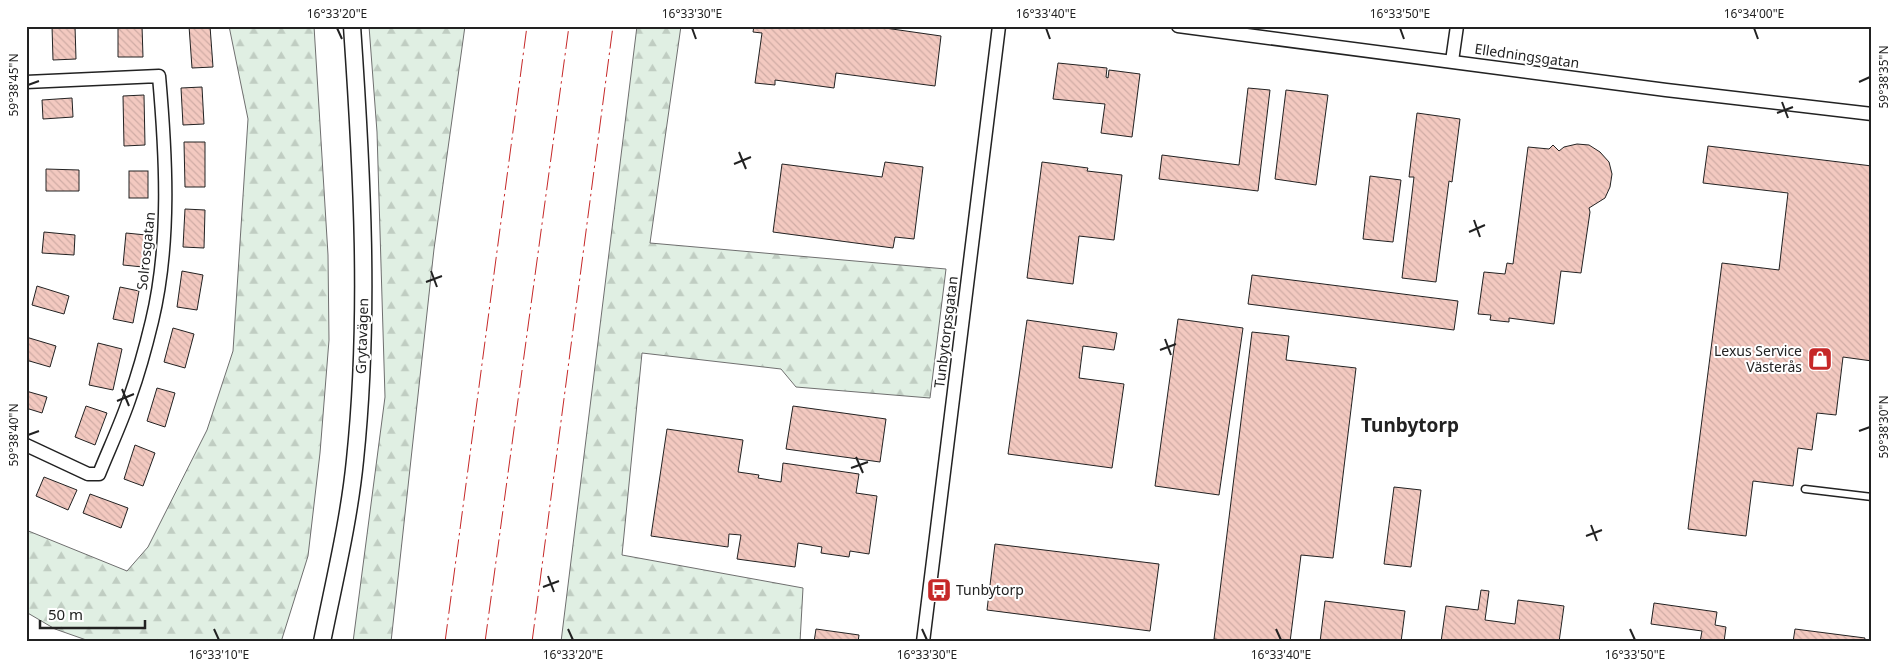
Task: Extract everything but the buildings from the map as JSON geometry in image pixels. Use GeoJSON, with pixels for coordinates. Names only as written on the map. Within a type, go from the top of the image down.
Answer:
{"type":"FeatureCollection","features":[{"type":"Feature","properties":{"kind":"street","name":"Grytavägen"},"geometry":{"type":"LineString","coordinates":[[322,642],[345,528],[355,462],[364,313],[359,128],[352,26]]}},
{"type":"Feature","properties":{"kind":"street","name":"Tunbytorpsgatan"},"geometry":{"type":"LineString","coordinates":[[923,642],[999,26]]}},
{"type":"Feature","properties":{"kind":"street","name":"Elledningsgatan"},"geometry":{"type":"LineString","coordinates":[[1178,26],[1666,90],[1872,114]]}},
{"type":"Feature","properties":{"kind":"street"},"geometry":{"type":"LineString","coordinates":[[1452,61],[1457,26]]}},
{"type":"Feature","properties":{"kind":"street","name":"Solrosgatan"},"geometry":{"type":"LineString","coordinates":[[26,82],[159,76],[163,119],[166,202],[162,255],[152,319],[130,396],[99,474],[88,474],[26,445]]}},
{"type":"Feature","properties":{"kind":"lane"},"geometry":{"type":"LineString","coordinates":[[1805,489],[1872,497]]}},
{"type":"Feature","properties":{"kind":"green space"},"geometry":{"type":"Polygon","coordinates":[[[229,26],[314,26],[328,255],[329,340],[320,453],[308,556],[281,642],[92,642],[55,629],[26,612],[26,530],[127,571],[148,547],[207,430],[233,351],[248,119],[229,26]]]}},
{"type":"Feature","properties":{"kind":"green space"},"geometry":{"type":"Polygon","coordinates":[[[369,26],[465,26],[434,249],[391,642],[353,642],[385,397],[377,132],[369,26]]]}},
{"type":"Feature","properties":{"kind":"green space"},"geometry":{"type":"Polygon","coordinates":[[[637,26],[681,26],[650,243],[946,269],[930,398],[796,387],[781,369],[642,353],[622,555],[803,588],[800,642],[561,642],[637,26]]]}},
{"type":"Feature","properties":{"kind":"power"},"geometry":{"type":"LineString","coordinates":[[445,642],[527,26]]}},
{"type":"Feature","properties":{"kind":"power"},"geometry":{"type":"LineString","coordinates":[[485,642],[569,26]]}},
{"type":"Feature","properties":{"kind":"power"},"geometry":{"type":"LineString","coordinates":[[532,642],[613,26]]}},
{"type":"Feature","properties":{"kind":"place","name":"Lexus Service Västerås"},"geometry":{"type":"Point","coordinates":[1820,359]}},
{"type":"Feature","properties":{"kind":"place","name":"Tunbytorp"},"geometry":{"type":"Point","coordinates":[939,590]}},
{"type":"Feature","properties":{"kind":"district","name":"Tunbytorp"},"geometry":{"type":"Point","coordinates":[1410,425]}}]}
